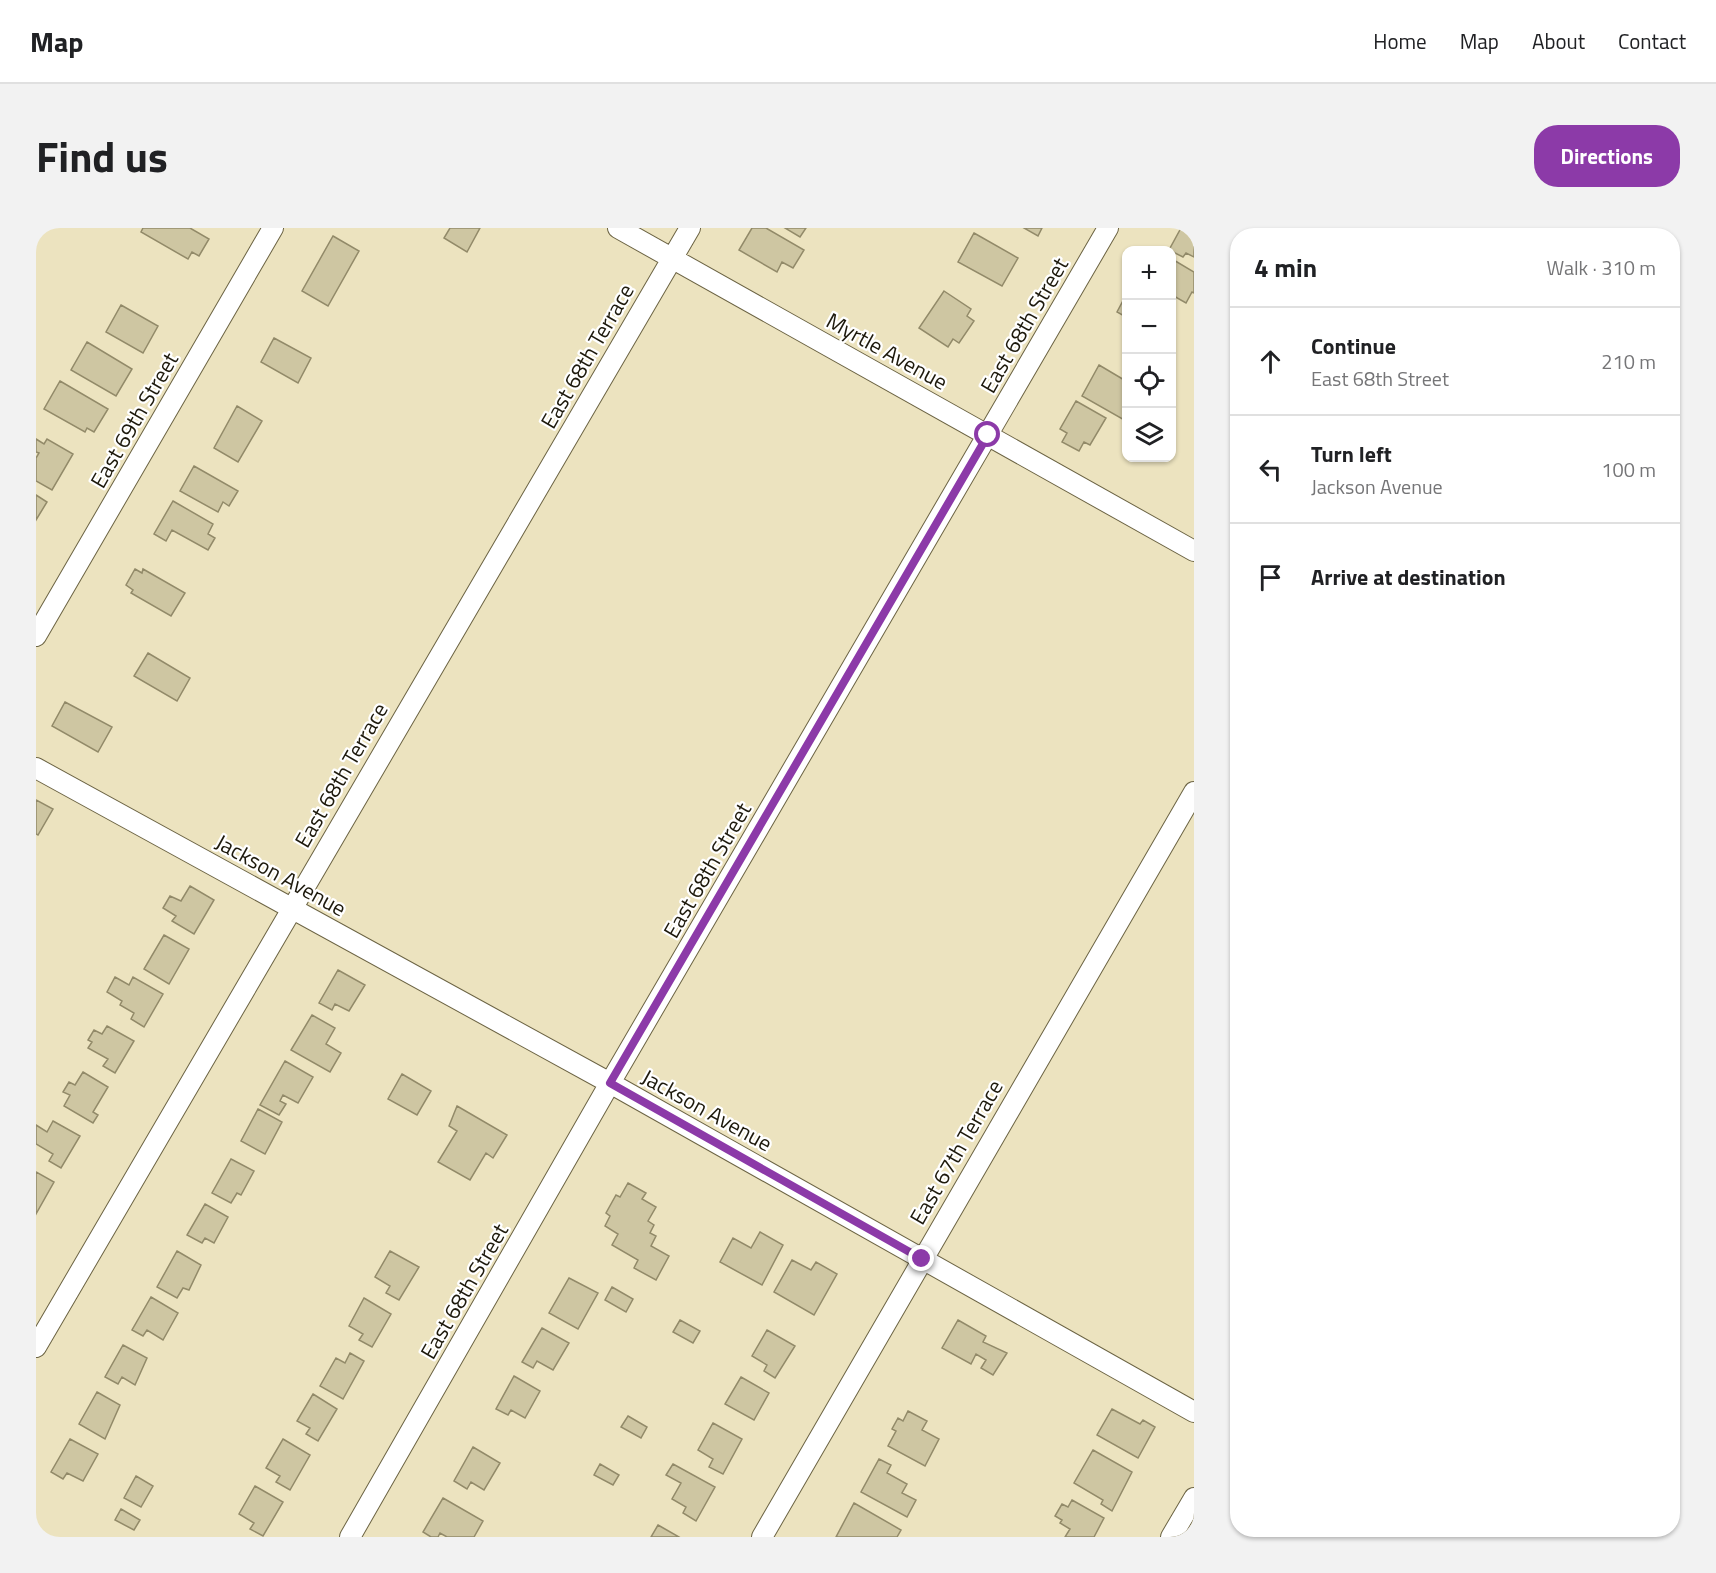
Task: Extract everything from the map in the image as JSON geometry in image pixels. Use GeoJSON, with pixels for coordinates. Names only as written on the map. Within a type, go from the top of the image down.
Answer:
{"type":"FeatureCollection","features":[{"type":"Feature","properties":{"kind":"street","name":"East 69th Street"},"geometry":{"type":"LineString","coordinates":[[36,636],[273,228]]}},
{"type":"Feature","properties":{"kind":"street","name":"Myrtle Avenue"},"geometry":{"type":"LineString","coordinates":[[618,228],[1194,551]]}},
{"type":"Feature","properties":{"kind":"street","name":"East 68th Terrace"},"geometry":{"type":"LineString","coordinates":[[36,1347],[291,907],[690,228]]}},
{"type":"Feature","properties":{"kind":"street","name":"East 68th Street"},"geometry":{"type":"LineString","coordinates":[[350,1537],[610,1083],[1108,228]]}},
{"type":"Feature","properties":{"kind":"street","name":"Jackson Avenue"},"geometry":{"type":"LineString","coordinates":[[36,768],[610,1083],[1194,1412]]}},
{"type":"Feature","properties":{"kind":"street","name":"East 67th Terrace"},"geometry":{"type":"LineString","coordinates":[[762,1537],[1194,792]]}},
{"type":"Feature","properties":{"kind":"street"},"geometry":{"type":"LineString","coordinates":[[1171,1537],[1194,1498]]}},
{"type":"Feature","properties":{"kind":"building"},"geometry":{"type":"Polygon","coordinates":[[[143,228],[190,228],[209,239],[199,256],[192,252],[188,259],[141,232],[143,228]]]}},
{"type":"Feature","properties":{"kind":"building"},"geometry":{"type":"Polygon","coordinates":[[[450,228],[480,228],[467,252],[444,238],[450,228]]]}},
{"type":"Feature","properties":{"kind":"building"},"geometry":{"type":"Polygon","coordinates":[[[752,228],[766,228],[804,250],[793,268],[782,262],[777,272],[739,250],[752,228]]]}},
{"type":"Feature","properties":{"kind":"building"},"geometry":{"type":"Polygon","coordinates":[[[785,228],[806,228],[800,237],[785,228]]]}},
{"type":"Feature","properties":{"kind":"building"},"geometry":{"type":"Polygon","coordinates":[[[1024,228],[1042,228],[1038,236],[1024,228]]]}},
{"type":"Feature","properties":{"kind":"building"},"geometry":{"type":"Polygon","coordinates":[[[1181,228],[1194,228],[1194,257],[1186,253],[1183,257],[1176,254],[1176,246],[1171,246],[1181,228]]]}},
{"type":"Feature","properties":{"kind":"building"},"geometry":{"type":"Polygon","coordinates":[[[974,233],[1018,258],[1002,286],[958,262],[974,233]]]}},
{"type":"Feature","properties":{"kind":"building"},"geometry":{"type":"Polygon","coordinates":[[[333,236],[359,251],[328,306],[302,291],[333,236]]]}},
{"type":"Feature","properties":{"kind":"building"},"geometry":{"type":"Polygon","coordinates":[[[1176,261],[1194,272],[1194,293],[1192,292],[1186,303],[1176,297],[1176,261]]]}},
{"type":"Feature","properties":{"kind":"building"},"geometry":{"type":"Polygon","coordinates":[[[944,291],[971,309],[967,316],[974,321],[959,343],[953,339],[948,347],[919,328],[944,291]]]}},
{"type":"Feature","properties":{"kind":"building"},"geometry":{"type":"Polygon","coordinates":[[[1122,303],[1122,315],[1117,312],[1122,303]]]}},
{"type":"Feature","properties":{"kind":"building"},"geometry":{"type":"Polygon","coordinates":[[[121,305],[158,326],[143,353],[106,332],[121,305]]]}},
{"type":"Feature","properties":{"kind":"building"},"geometry":{"type":"Polygon","coordinates":[[[274,338],[311,358],[298,383],[261,362],[274,338]]]}},
{"type":"Feature","properties":{"kind":"building"},"geometry":{"type":"Polygon","coordinates":[[[87,342],[132,369],[116,396],[71,370],[87,342]]]}},
{"type":"Feature","properties":{"kind":"building"},"geometry":{"type":"Polygon","coordinates":[[[1099,365],[1122,379],[1122,419],[1082,396],[1099,365]]]}},
{"type":"Feature","properties":{"kind":"building"},"geometry":{"type":"Polygon","coordinates":[[[60,381],[108,409],[94,432],[87,428],[85,432],[44,409],[60,381]]]}},
{"type":"Feature","properties":{"kind":"building"},"geometry":{"type":"Polygon","coordinates":[[[1076,401],[1106,418],[1090,445],[1084,442],[1079,451],[1062,442],[1067,433],[1060,429],[1076,401]]]}},
{"type":"Feature","properties":{"kind":"building"},"geometry":{"type":"Polygon","coordinates":[[[237,406],[262,421],[238,462],[214,448],[237,406]]]}},
{"type":"Feature","properties":{"kind":"building"},"geometry":{"type":"Polygon","coordinates":[[[36,439],[44,444],[47,439],[73,454],[52,490],[36,481],[36,458],[39,453],[36,452],[36,439]]]}},
{"type":"Feature","properties":{"kind":"building"},"geometry":{"type":"Polygon","coordinates":[[[194,466],[238,491],[229,506],[223,502],[218,512],[180,491],[194,466]]]}},
{"type":"Feature","properties":{"kind":"building"},"geometry":{"type":"Polygon","coordinates":[[[36,495],[47,502],[36,520],[36,495]]]}},
{"type":"Feature","properties":{"kind":"building"},"geometry":{"type":"Polygon","coordinates":[[[173,501],[213,524],[208,534],[215,538],[208,550],[172,530],[166,541],[154,534],[173,501]]]}},
{"type":"Feature","properties":{"kind":"building"},"geometry":{"type":"Polygon","coordinates":[[[135,569],[142,573],[143,569],[185,593],[171,616],[131,593],[133,590],[126,585],[135,569]]]}},
{"type":"Feature","properties":{"kind":"building"},"geometry":{"type":"Polygon","coordinates":[[[148,653],[190,678],[177,701],[134,676],[148,653]]]}},
{"type":"Feature","properties":{"kind":"building"},"geometry":{"type":"Polygon","coordinates":[[[65,702],[112,727],[98,752],[52,726],[65,702]]]}},
{"type":"Feature","properties":{"kind":"building"},"geometry":{"type":"Polygon","coordinates":[[[36,800],[53,809],[38,835],[36,834],[36,800]]]}},
{"type":"Feature","properties":{"kind":"building"},"geometry":{"type":"Polygon","coordinates":[[[190,886],[214,900],[194,934],[172,921],[176,916],[163,908],[170,896],[181,901],[190,886]]]}},
{"type":"Feature","properties":{"kind":"building"},"geometry":{"type":"Polygon","coordinates":[[[164,935],[189,949],[169,984],[144,969],[164,935]]]}},
{"type":"Feature","properties":{"kind":"building"},"geometry":{"type":"Polygon","coordinates":[[[338,970],[365,985],[349,1011],[335,1004],[332,1010],[319,1003],[338,970]]]}},
{"type":"Feature","properties":{"kind":"building"},"geometry":{"type":"Polygon","coordinates":[[[115,977],[129,985],[133,977],[163,994],[144,1027],[131,1019],[134,1013],[120,1005],[122,1001],[107,992],[115,977]]]}},
{"type":"Feature","properties":{"kind":"building"},"geometry":{"type":"Polygon","coordinates":[[[312,1015],[335,1028],[326,1044],[341,1053],[330,1072],[291,1050],[312,1015]]]}},
{"type":"Feature","properties":{"kind":"building"},"geometry":{"type":"Polygon","coordinates":[[[107,1026],[134,1041],[115,1073],[103,1066],[108,1059],[88,1048],[92,1042],[88,1040],[94,1030],[102,1034],[107,1026]]]}},
{"type":"Feature","properties":{"kind":"building"},"geometry":{"type":"Polygon","coordinates":[[[285,1061],[313,1077],[298,1103],[283,1095],[280,1101],[286,1104],[279,1115],[260,1105],[285,1061]]]}},
{"type":"Feature","properties":{"kind":"building"},"geometry":{"type":"Polygon","coordinates":[[[83,1072],[108,1087],[93,1112],[98,1115],[93,1123],[64,1106],[70,1095],[63,1092],[69,1082],[75,1085],[83,1072]]]}},
{"type":"Feature","properties":{"kind":"building"},"geometry":{"type":"Polygon","coordinates":[[[402,1074],[431,1091],[417,1115],[388,1099],[402,1074]]]}},
{"type":"Feature","properties":{"kind":"building"},"geometry":{"type":"Polygon","coordinates":[[[457,1106],[507,1135],[493,1158],[486,1153],[470,1180],[438,1162],[457,1131],[449,1126],[457,1106]]]}},
{"type":"Feature","properties":{"kind":"building"},"geometry":{"type":"Polygon","coordinates":[[[258,1109],[282,1122],[265,1154],[241,1141],[258,1109]]]}},
{"type":"Feature","properties":{"kind":"building"},"geometry":{"type":"Polygon","coordinates":[[[53,1121],[80,1136],[61,1168],[49,1161],[53,1154],[36,1144],[36,1125],[47,1132],[53,1121]]]}},
{"type":"Feature","properties":{"kind":"building"},"geometry":{"type":"Polygon","coordinates":[[[231,1159],[254,1171],[241,1195],[237,1193],[231,1203],[212,1193],[231,1159]]]}},
{"type":"Feature","properties":{"kind":"building"},"geometry":{"type":"Polygon","coordinates":[[[36,1172],[54,1182],[36,1214],[36,1172]]]}},
{"type":"Feature","properties":{"kind":"building"},"geometry":{"type":"Polygon","coordinates":[[[628,1183],[646,1193],[642,1199],[656,1207],[648,1221],[654,1225],[650,1233],[656,1236],[651,1246],[669,1256],[656,1280],[634,1268],[638,1260],[612,1245],[618,1234],[605,1226],[610,1216],[606,1213],[616,1195],[620,1197],[628,1183]]]}},
{"type":"Feature","properties":{"kind":"building"},"geometry":{"type":"Polygon","coordinates":[[[205,1204],[228,1217],[214,1243],[205,1238],[202,1243],[187,1235],[205,1204]]]}},
{"type":"Feature","properties":{"kind":"building"},"geometry":{"type":"Polygon","coordinates":[[[760,1232],[783,1245],[762,1285],[720,1262],[733,1238],[751,1248],[760,1232]]]}},
{"type":"Feature","properties":{"kind":"building"},"geometry":{"type":"Polygon","coordinates":[[[177,1251],[201,1265],[189,1290],[183,1288],[177,1298],[157,1287],[177,1251]]]}},
{"type":"Feature","properties":{"kind":"building"},"geometry":{"type":"Polygon","coordinates":[[[390,1251],[419,1267],[399,1300],[386,1293],[390,1286],[375,1277],[390,1251]]]}},
{"type":"Feature","properties":{"kind":"building"},"geometry":{"type":"Polygon","coordinates":[[[792,1260],[811,1270],[816,1262],[837,1274],[814,1315],[774,1292],[792,1260]]]}},
{"type":"Feature","properties":{"kind":"building"},"geometry":{"type":"Polygon","coordinates":[[[569,1278],[598,1293],[578,1329],[549,1313],[569,1278]]]}},
{"type":"Feature","properties":{"kind":"building"},"geometry":{"type":"Polygon","coordinates":[[[612,1287],[633,1299],[626,1312],[605,1300],[612,1287]]]}},
{"type":"Feature","properties":{"kind":"building"},"geometry":{"type":"Polygon","coordinates":[[[151,1297],[178,1313],[163,1340],[147,1330],[143,1336],[132,1330],[151,1297]]]}},
{"type":"Feature","properties":{"kind":"building"},"geometry":{"type":"Polygon","coordinates":[[[364,1298],[391,1314],[372,1347],[359,1340],[363,1334],[349,1326],[364,1298]]]}},
{"type":"Feature","properties":{"kind":"building"},"geometry":{"type":"Polygon","coordinates":[[[680,1320],[700,1331],[693,1343],[673,1332],[680,1320]]]}},
{"type":"Feature","properties":{"kind":"building"},"geometry":{"type":"Polygon","coordinates":[[[958,1320],[986,1336],[983,1342],[1007,1353],[993,1375],[981,1368],[986,1360],[976,1354],[971,1364],[942,1348],[958,1320]]]}},
{"type":"Feature","properties":{"kind":"building"},"geometry":{"type":"Polygon","coordinates":[[[542,1328],[569,1343],[553,1370],[537,1361],[533,1368],[522,1362],[542,1328]]]}},
{"type":"Feature","properties":{"kind":"building"},"geometry":{"type":"Polygon","coordinates":[[[767,1330],[795,1346],[775,1378],[764,1371],[767,1365],[752,1356],[767,1330]]]}},
{"type":"Feature","properties":{"kind":"building"},"geometry":{"type":"Polygon","coordinates":[[[123,1345],[147,1358],[135,1385],[122,1377],[118,1384],[105,1377],[123,1345]]]}},
{"type":"Feature","properties":{"kind":"building"},"geometry":{"type":"Polygon","coordinates":[[[350,1353],[364,1361],[343,1399],[320,1386],[336,1358],[345,1363],[350,1353]]]}},
{"type":"Feature","properties":{"kind":"building"},"geometry":{"type":"Polygon","coordinates":[[[514,1376],[540,1391],[525,1418],[511,1410],[508,1415],[496,1409],[514,1376]]]}},
{"type":"Feature","properties":{"kind":"building"},"geometry":{"type":"Polygon","coordinates":[[[741,1377],[769,1393],[754,1420],[725,1404],[741,1377]]]}},
{"type":"Feature","properties":{"kind":"building"},"geometry":{"type":"Polygon","coordinates":[[[97,1392],[120,1405],[105,1439],[79,1424],[97,1392]]]}},
{"type":"Feature","properties":{"kind":"building"},"geometry":{"type":"Polygon","coordinates":[[[313,1394],[337,1409],[318,1441],[306,1434],[310,1428],[297,1421],[313,1394]]]}},
{"type":"Feature","properties":{"kind":"building"},"geometry":{"type":"Polygon","coordinates":[[[1112,1409],[1140,1424],[1143,1420],[1155,1427],[1138,1458],[1097,1435],[1112,1409]]]}},
{"type":"Feature","properties":{"kind":"building"},"geometry":{"type":"Polygon","coordinates":[[[908,1411],[927,1421],[922,1430],[939,1439],[925,1466],[888,1446],[896,1431],[892,1429],[898,1418],[903,1421],[908,1411]]]}},
{"type":"Feature","properties":{"kind":"building"},"geometry":{"type":"Polygon","coordinates":[[[628,1416],[647,1427],[641,1438],[621,1427],[628,1416]]]}},
{"type":"Feature","properties":{"kind":"building"},"geometry":{"type":"Polygon","coordinates":[[[713,1423],[742,1439],[723,1474],[709,1467],[713,1459],[698,1450],[713,1423]]]}},
{"type":"Feature","properties":{"kind":"building"},"geometry":{"type":"Polygon","coordinates":[[[70,1439],[98,1454],[83,1481],[67,1473],[63,1479],[51,1472],[70,1439]]]}},
{"type":"Feature","properties":{"kind":"building"},"geometry":{"type":"Polygon","coordinates":[[[283,1439],[310,1455],[290,1490],[276,1482],[280,1476],[266,1468],[283,1439]]]}},
{"type":"Feature","properties":{"kind":"building"},"geometry":{"type":"Polygon","coordinates":[[[473,1447],[500,1463],[484,1490],[471,1482],[467,1489],[454,1481],[473,1447]]]}},
{"type":"Feature","properties":{"kind":"building"},"geometry":{"type":"Polygon","coordinates":[[[1093,1450],[1132,1472],[1112,1511],[1101,1504],[1103,1500],[1074,1483],[1093,1450]]]}},
{"type":"Feature","properties":{"kind":"building"},"geometry":{"type":"Polygon","coordinates":[[[879,1459],[891,1465],[887,1473],[907,1484],[902,1493],[916,1500],[907,1517],[861,1492],[879,1459]]]}},
{"type":"Feature","properties":{"kind":"building"},"geometry":{"type":"Polygon","coordinates":[[[600,1464],[619,1475],[613,1485],[594,1475],[600,1464]]]}},
{"type":"Feature","properties":{"kind":"building"},"geometry":{"type":"Polygon","coordinates":[[[673,1464],[715,1487],[696,1521],[683,1513],[686,1507],[672,1499],[681,1483],[666,1475],[673,1464]]]}},
{"type":"Feature","properties":{"kind":"building"},"geometry":{"type":"Polygon","coordinates":[[[136,1476],[153,1486],[141,1507],[124,1498],[136,1476]]]}},
{"type":"Feature","properties":{"kind":"building"},"geometry":{"type":"Polygon","coordinates":[[[255,1486],[283,1502],[263,1536],[250,1529],[254,1523],[239,1514],[255,1486]]]}},
{"type":"Feature","properties":{"kind":"building"},"geometry":{"type":"Polygon","coordinates":[[[443,1498],[483,1521],[474,1537],[447,1537],[440,1533],[438,1537],[431,1537],[423,1532],[443,1498]]]}},
{"type":"Feature","properties":{"kind":"building"},"geometry":{"type":"Polygon","coordinates":[[[1072,1500],[1104,1518],[1094,1537],[1065,1537],[1070,1529],[1060,1523],[1062,1520],[1055,1516],[1062,1504],[1068,1507],[1072,1500]]]}},
{"type":"Feature","properties":{"kind":"building"},"geometry":{"type":"Polygon","coordinates":[[[854,1503],[901,1530],[897,1537],[836,1537],[854,1503]]]}},
{"type":"Feature","properties":{"kind":"building"},"geometry":{"type":"Polygon","coordinates":[[[121,1509],[140,1520],[134,1530],[115,1520],[121,1509]]]}},
{"type":"Feature","properties":{"kind":"building"},"geometry":{"type":"Polygon","coordinates":[[[658,1525],[679,1537],[651,1537],[658,1525]]]}},
{"type":"Feature","properties":{"kind":"route"},"geometry":{"type":"LineString","coordinates":[[922,1259],[610,1083],[988,435]]}}]}
